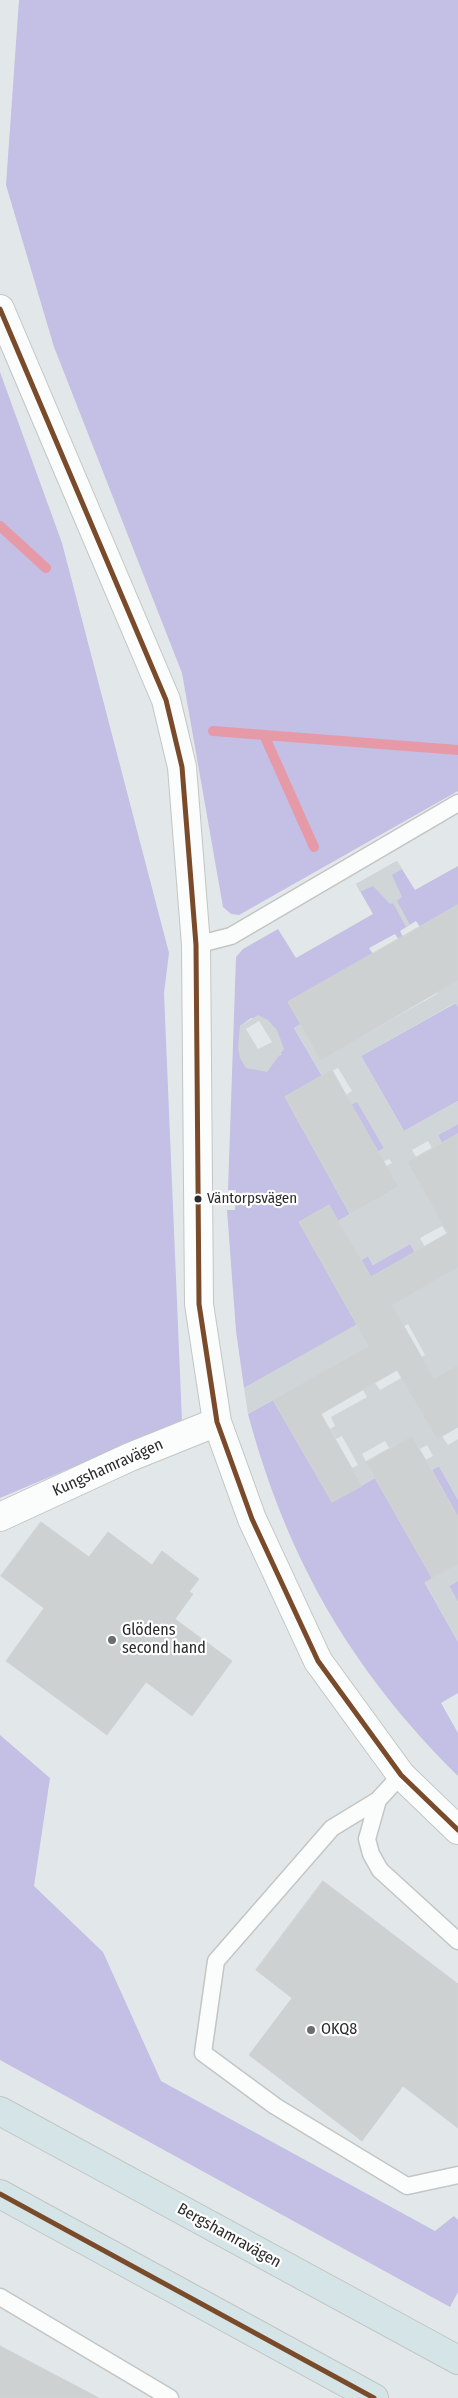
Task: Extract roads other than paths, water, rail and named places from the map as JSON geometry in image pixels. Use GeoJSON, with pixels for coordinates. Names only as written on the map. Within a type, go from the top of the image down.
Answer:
{"type":"FeatureCollection","features":[{"type":"Feature","properties":{"kind":"highway","name":"Bergshamravägen"},"geometry":{"type":"LineString","coordinates":[[0,2111],[458,2360]]}},
{"type":"Feature","properties":{"kind":"highway"},"geometry":{"type":"LineString","coordinates":[[0,2194],[374,2398]]}},
{"type":"Feature","properties":{"kind":"street"},"geometry":{"type":"LineString","coordinates":[[0,309],[166,700],[182,767],[196,945],[199,1304],[216,1422],[252,1519],[318,1661],[401,1775],[458,1829]]}},
{"type":"Feature","properties":{"kind":"street","name":"Kungshamravägen"},"geometry":{"type":"LineString","coordinates":[[0,1517],[130,1457],[216,1422]]}},
{"type":"Feature","properties":{"kind":"lane"},"geometry":{"type":"LineString","coordinates":[[196,945],[231,936],[458,803]]}},
{"type":"Feature","properties":{"kind":"lane"},"geometry":{"type":"LineString","coordinates":[[401,1775],[378,1800],[332,1828],[216,1960],[203,2053],[275,2106],[407,2186],[458,2175]]}},
{"type":"Feature","properties":{"kind":"lane"},"geometry":{"type":"LineString","coordinates":[[378,1800],[367,1839],[371,1854],[380,1870],[458,1941]]}},
{"type":"Feature","properties":{"kind":"lane"},"geometry":{"type":"LineString","coordinates":[[0,2297],[170,2398]]}},
{"type":"Feature","properties":{"kind":"waterway"},"geometry":{"type":"LineString","coordinates":[[0,526],[46,568]]}},
{"type":"Feature","properties":{"kind":"waterway"},"geometry":{"type":"LineString","coordinates":[[213,731],[458,750]]}},
{"type":"Feature","properties":{"kind":"waterway"},"geometry":{"type":"LineString","coordinates":[[264,735],[314,847]]}},
{"type":"Feature","properties":{"kind":"place","name":"Väntorpsvägen"},"geometry":{"type":"Point","coordinates":[198,1199]}},
{"type":"Feature","properties":{"kind":"place","name":"Glödens second hand"},"geometry":{"type":"Point","coordinates":[112,1640]}},
{"type":"Feature","properties":{"kind":"place","name":"OKQ8"},"geometry":{"type":"Point","coordinates":[311,2030]}}]}
